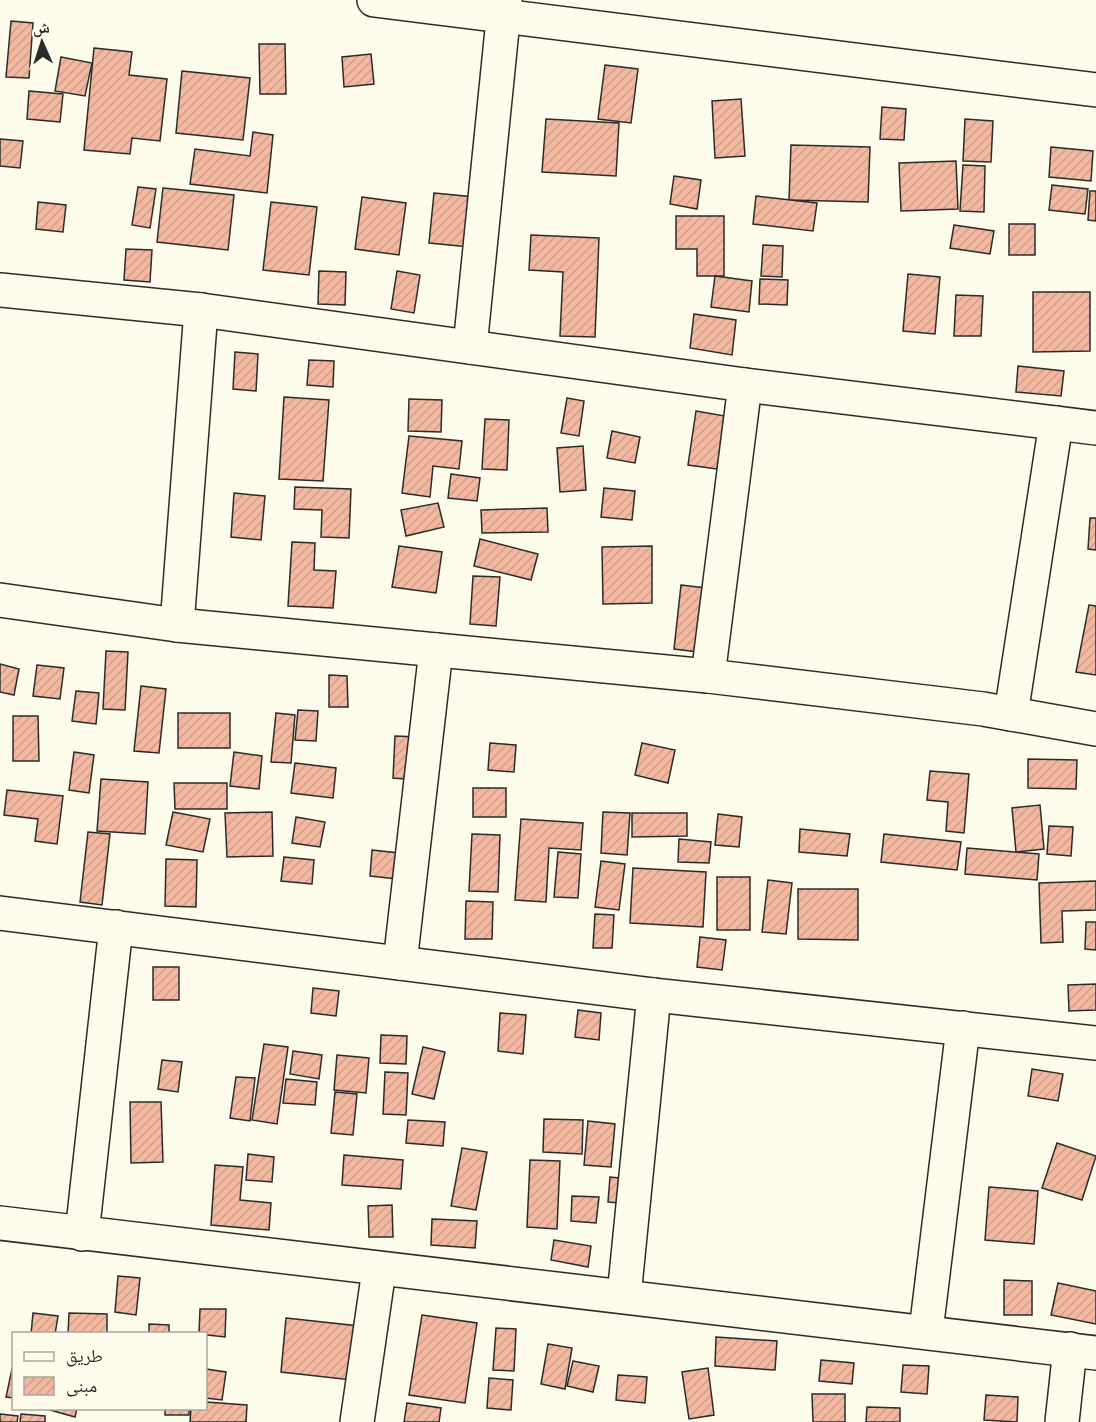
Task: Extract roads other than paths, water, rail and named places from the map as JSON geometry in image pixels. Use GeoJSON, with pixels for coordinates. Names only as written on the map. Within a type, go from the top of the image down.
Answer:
{"type":"FeatureCollection","features":[{"type":"Feature","properties":{"kind":"street"},"geometry":{"type":"LineString","coordinates":[[374,0],[504,8],[1096,90]]}},
{"type":"Feature","properties":{"kind":"street"},"geometry":{"type":"LineString","coordinates":[[470,347],[504,8]]}},
{"type":"Feature","properties":{"kind":"street"},"geometry":{"type":"LineString","coordinates":[[0,290],[201,310],[745,385],[1096,428]]}},
{"type":"Feature","properties":{"kind":"street"},"geometry":{"type":"LineString","coordinates":[[177,625],[201,310]]}},
{"type":"Feature","properties":{"kind":"street"},"geometry":{"type":"LineString","coordinates":[[708,676],[745,385]]}},
{"type":"Feature","properties":{"kind":"street"},"geometry":{"type":"LineString","coordinates":[[1011,714],[1056,423]]}},
{"type":"Feature","properties":{"kind":"street"},"geometry":{"type":"LineString","coordinates":[[0,600],[177,625],[708,676],[1011,714],[1096,729]]}},
{"type":"Feature","properties":{"kind":"street"},"geometry":{"type":"LineString","coordinates":[[400,963],[436,650]]}},
{"type":"Feature","properties":{"kind":"street"},"geometry":{"type":"LineString","coordinates":[[0,913],[654,995],[1096,1042]]}},
{"type":"Feature","properties":{"kind":"street"},"geometry":{"type":"LineString","coordinates":[[82,1234],[116,927]]}},
{"type":"Feature","properties":{"kind":"street"},"geometry":{"type":"LineString","coordinates":[[624,1296],[654,995]]}},
{"type":"Feature","properties":{"kind":"street"},"geometry":{"type":"LineString","coordinates":[[926,1330],[963,1028]]}},
{"type":"Feature","properties":{"kind":"street"},"geometry":{"type":"LineString","coordinates":[[0,1223],[379,1270],[926,1330],[1083,1351],[1062,1422]]}},
{"type":"Feature","properties":{"kind":"street"},"geometry":{"type":"LineString","coordinates":[[357,1422],[379,1270]]}}]}
